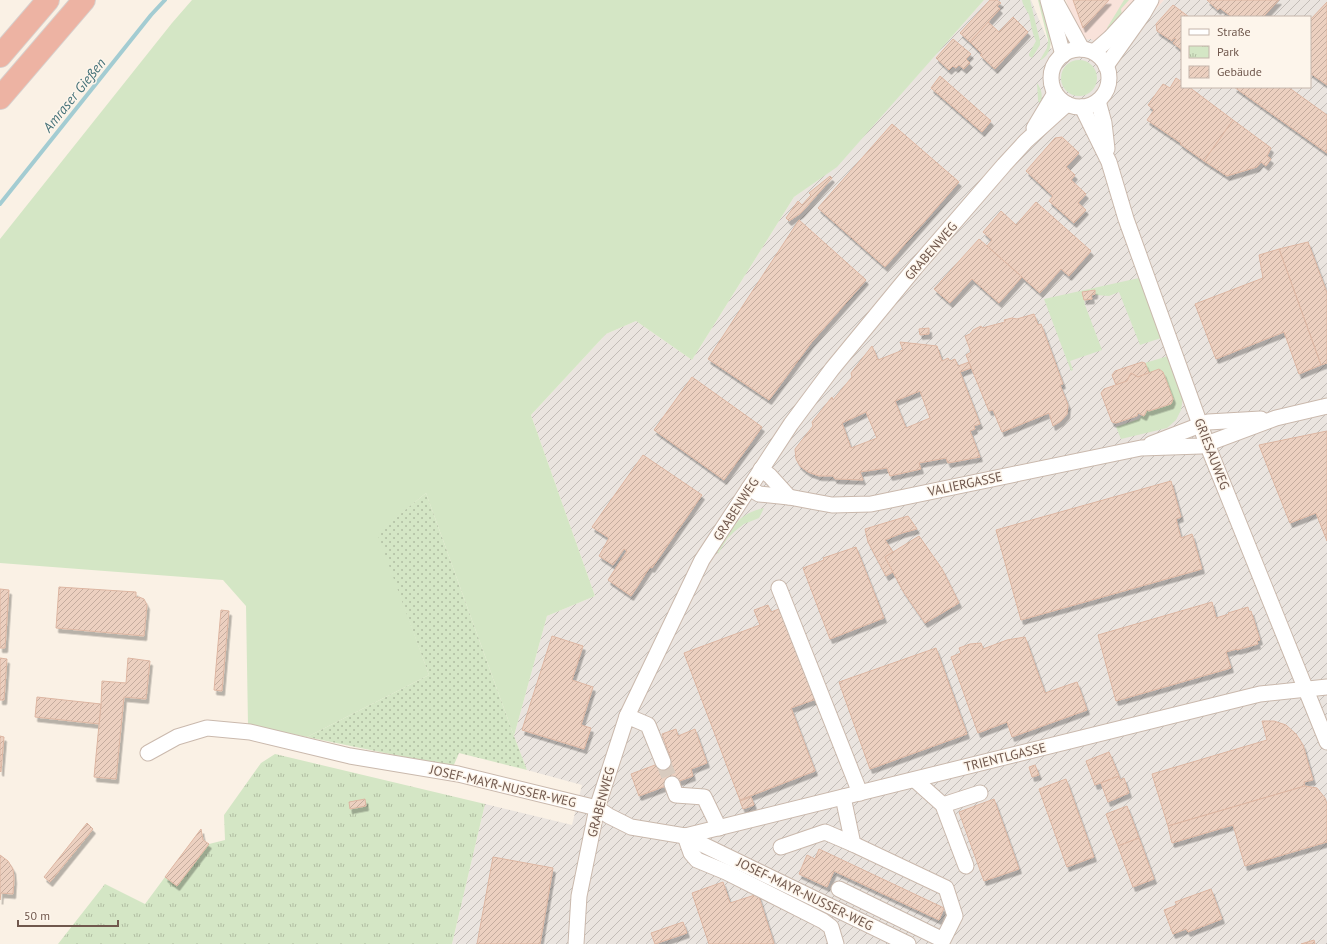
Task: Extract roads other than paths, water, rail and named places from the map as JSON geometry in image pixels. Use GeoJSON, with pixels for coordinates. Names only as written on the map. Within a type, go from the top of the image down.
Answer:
{"type":"FeatureCollection","features":[{"type":"Feature","properties":{"kind":"highway"},"geometry":{"type":"LineString","coordinates":[[0,56],[48,0]]}},
{"type":"Feature","properties":{"kind":"highway"},"geometry":{"type":"LineString","coordinates":[[0,98],[84,0]]}},
{"type":"Feature","properties":{"kind":"street"},"geometry":{"type":"LineString","coordinates":[[1048,0],[1063,55]]}},
{"type":"Feature","properties":{"kind":"street"},"geometry":{"type":"LineString","coordinates":[[1055,0],[1088,51]]}},
{"type":"Feature","properties":{"kind":"street"},"geometry":{"type":"LineString","coordinates":[[1088,51],[1110,38],[1135,8],[1144,0]]}},
{"type":"Feature","properties":{"kind":"street"},"geometry":{"type":"LineString","coordinates":[[1106,66],[1143,14],[1151,0]]}},
{"type":"Feature","properties":{"kind":"street"},"geometry":{"type":"LineString","coordinates":[[1076,49],[1088,51],[1101,58],[1106,66],[1109,75],[1108,85],[1105,94],[1098,101],[1090,106],[1074,107],[1060,100],[1055,93],[1051,85],[1053,66],[1059,58],[1067,52],[1076,49]]}},
{"type":"Feature","properties":{"kind":"street","name":"GRABENWEG"},"geometry":{"type":"LineString","coordinates":[[1026,141],[1055,93]]}},
{"type":"Feature","properties":{"kind":"street","name":"GRIESAUWEG"},"geometry":{"type":"LineString","coordinates":[[1098,101],[1104,124],[1109,162],[1126,219],[1207,444],[1327,742]]}},
{"type":"Feature","properties":{"kind":"street","name":"GRABENWEG"},"geometry":{"type":"LineString","coordinates":[[576,944],[579,896],[597,808],[627,716],[702,560],[803,407],[832,369],[915,268],[1026,141],[1067,104]]}},
{"type":"Feature","properties":{"kind":"street","name":"GRIESAUWEG"},"geometry":{"type":"LineString","coordinates":[[1082,107],[1109,162]]}},
{"type":"Feature","properties":{"kind":"street","name":"VALIERGASSE"},"geometry":{"type":"LineString","coordinates":[[1141,448],[1201,446],[1276,418],[1327,406]]}},
{"type":"Feature","properties":{"kind":"street","name":"VALIERGASSE"},"geometry":{"type":"LineString","coordinates":[[749,488],[759,494],[789,497],[832,505],[871,504],[1141,448],[1208,422],[1276,418]]}},
{"type":"Feature","properties":{"kind":"street"},"geometry":{"type":"LineString","coordinates":[[762,469],[789,497]]}},
{"type":"Feature","properties":{"kind":"street"},"geometry":{"type":"LineString","coordinates":[[779,588],[860,793]]}},
{"type":"Feature","properties":{"kind":"street","name":"TRIENTLGASSE"},"geometry":{"type":"LineString","coordinates":[[685,836],[1260,694],[1327,687]]}},
{"type":"Feature","properties":{"kind":"street"},"geometry":{"type":"LineString","coordinates":[[627,716],[648,725],[663,762]]}},
{"type":"Feature","properties":{"kind":"street","name":"JOSEF-MAYR-NUSSER-WEG"},"geometry":{"type":"LineString","coordinates":[[148,753],[176,737],[207,728],[250,732],[350,756],[458,774],[597,808],[609,816],[631,826],[685,836],[908,944]]}},
{"type":"Feature","properties":{"kind":"street"},"geometry":{"type":"LineString","coordinates":[[915,780],[943,804],[966,866]]}},
{"type":"Feature","properties":{"kind":"street"},"geometry":{"type":"LineString","coordinates":[[672,784],[676,795],[704,797],[719,828]]}},
{"type":"Feature","properties":{"kind":"street"},"geometry":{"type":"LineString","coordinates":[[943,804],[980,793]]}},
{"type":"Feature","properties":{"kind":"street"},"geometry":{"type":"LineString","coordinates":[[843,797],[853,844]]}},
{"type":"Feature","properties":{"kind":"street"},"geometry":{"type":"LineString","coordinates":[[781,847],[825,832],[946,888],[955,916],[943,940],[839,889]]}},
{"type":"Feature","properties":{"kind":"street"},"geometry":{"type":"LineString","coordinates":[[685,836],[691,853],[697,860],[726,872],[824,920],[830,927],[836,944]]}},
{"type":"Feature","properties":{"kind":"waterway","name":"Amraser Gießen"},"geometry":{"type":"LineString","coordinates":[[0,204],[151,15],[165,0]]}},
{"type":"Feature","properties":{"kind":"tunnel"},"geometry":{"type":"LineString","coordinates":[[663,762],[672,784]]}}]}
